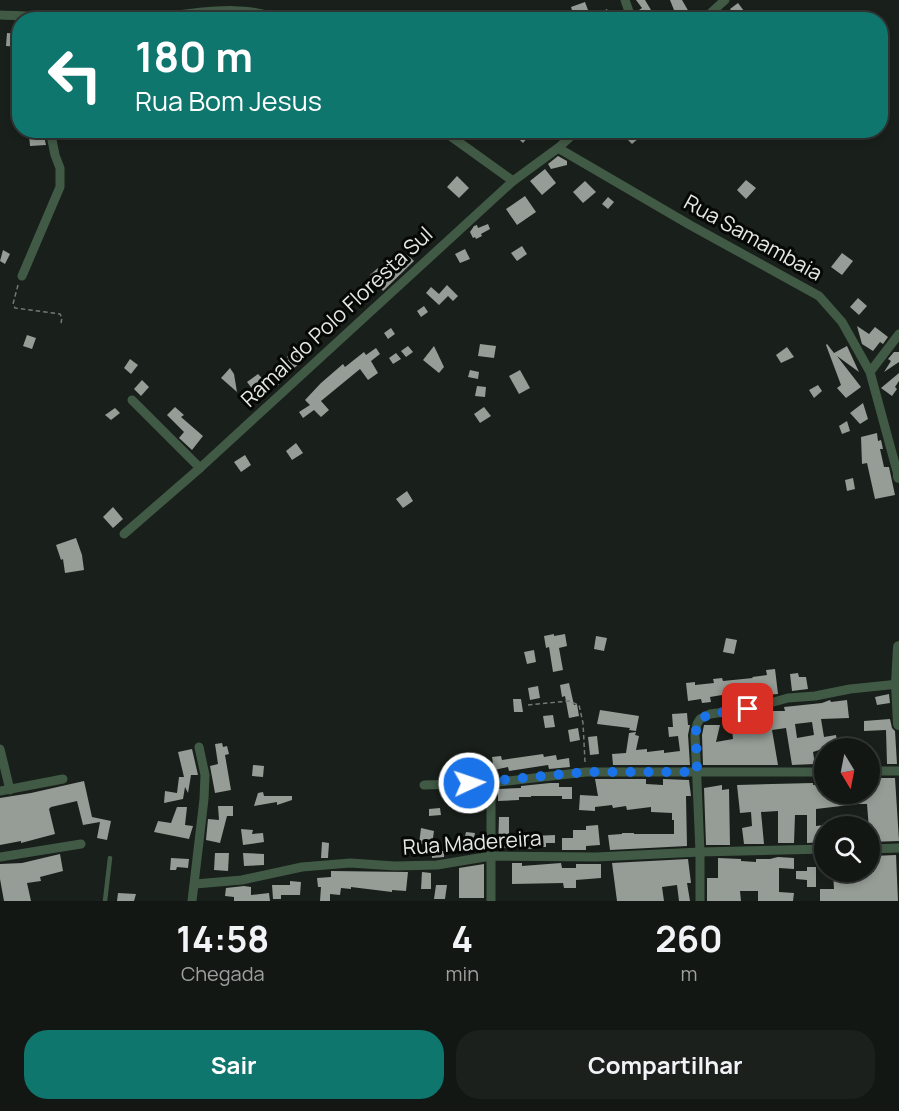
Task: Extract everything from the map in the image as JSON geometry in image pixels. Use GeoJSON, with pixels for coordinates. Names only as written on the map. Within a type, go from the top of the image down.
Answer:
{"type":"FeatureCollection","features":[{"type":"Feature","properties":{"kind":"street"},"geometry":{"type":"LineString","coordinates":[[712,12],[725,0]]}},
{"type":"Feature","properties":{"kind":"street"},"geometry":{"type":"LineString","coordinates":[[191,12],[236,10],[253,12]]}},
{"type":"Feature","properties":{"kind":"street"},"geometry":{"type":"LineString","coordinates":[[22,276],[47,220],[61,179],[53,138]]}},
{"type":"Feature","properties":{"kind":"street"},"geometry":{"type":"LineString","coordinates":[[453,138],[513,181]]}},
{"type":"Feature","properties":{"kind":"street","name":"Ramal do Polo Floresta Sul"},"geometry":{"type":"LineString","coordinates":[[124,534],[200,468],[513,181],[569,138]]}},
{"type":"Feature","properties":{"kind":"street","name":"Rua Samambaia"},"geometry":{"type":"LineString","coordinates":[[558,148],[690,225],[819,296],[842,322],[870,372],[899,475]]}},
{"type":"Feature","properties":{"kind":"street"},"geometry":{"type":"LineString","coordinates":[[870,372],[899,334]]}},
{"type":"Feature","properties":{"kind":"street"},"geometry":{"type":"LineString","coordinates":[[132,400],[200,468]]}},
{"type":"Feature","properties":{"kind":"street"},"geometry":{"type":"LineString","coordinates":[[899,647],[899,724]]}},
{"type":"Feature","properties":{"kind":"street"},"geometry":{"type":"LineString","coordinates":[[700,901],[697,724],[704,716],[748,709],[788,698],[898,684]]}},
{"type":"Feature","properties":{"kind":"street"},"geometry":{"type":"LineString","coordinates":[[192,901],[204,799],[205,775],[199,747]]}},
{"type":"Feature","properties":{"kind":"street"},"geometry":{"type":"LineString","coordinates":[[0,749],[5,790],[63,779]]}},
{"type":"Feature","properties":{"kind":"street"},"geometry":{"type":"LineString","coordinates":[[880,771],[899,771]]}},
{"type":"Feature","properties":{"kind":"street"},"geometry":{"type":"LineString","coordinates":[[424,785],[491,783],[586,772],[814,772]]}},
{"type":"Feature","properties":{"kind":"street"},"geometry":{"type":"LineString","coordinates":[[491,783],[491,901]]}},
{"type":"Feature","properties":{"kind":"street"},"geometry":{"type":"LineString","coordinates":[[0,857],[81,844]]}},
{"type":"Feature","properties":{"kind":"street"},"geometry":{"type":"LineString","coordinates":[[880,849],[899,848]]}},
{"type":"Feature","properties":{"kind":"street","name":"Rua Madereira"},"geometry":{"type":"LineString","coordinates":[[195,884],[242,880],[302,867],[350,863],[395,866],[437,865],[491,856],[596,856],[814,849]]}},
{"type":"Feature","properties":{"kind":"lane"},"geometry":{"type":"LineString","coordinates":[[105,901],[111,858]]}},
{"type":"Feature","properties":{"kind":"path"},"geometry":{"type":"LineString","coordinates":[[22,276],[13,304],[15,308],[60,314],[61,323]]}},
{"type":"Feature","properties":{"kind":"path"},"geometry":{"type":"LineString","coordinates":[[528,705],[569,701],[579,705],[583,723],[586,772]]}},
{"type":"Feature","properties":{"kind":"building"},"geometry":{"type":"Polygon","coordinates":[[[636,0],[645,0],[652,12],[636,12],[642,8],[636,0]]]}},
{"type":"Feature","properties":{"kind":"building"},"geometry":{"type":"Polygon","coordinates":[[[670,0],[682,0],[689,12],[675,12],[670,0]]]}},
{"type":"Feature","properties":{"kind":"building"},"geometry":{"type":"Polygon","coordinates":[[[585,2],[589,12],[573,12],[571,7],[585,2]]]}},
{"type":"Feature","properties":{"kind":"building"},"geometry":{"type":"Polygon","coordinates":[[[738,3],[745,12],[732,12],[730,9],[738,3]]]}},
{"type":"Feature","properties":{"kind":"building"},"geometry":{"type":"Polygon","coordinates":[[[7,33],[12,33],[12,46],[6,46],[7,33]]]}},
{"type":"Feature","properties":{"kind":"building"},"geometry":{"type":"Polygon","coordinates":[[[29,138],[44,138],[46,145],[30,146],[29,138]]]}},
{"type":"Feature","properties":{"kind":"building"},"geometry":{"type":"Polygon","coordinates":[[[518,138],[527,138],[523,143],[518,138]]]}},
{"type":"Feature","properties":{"kind":"building"},"geometry":{"type":"Polygon","coordinates":[[[626,138],[639,138],[632,144],[626,138]]]}},
{"type":"Feature","properties":{"kind":"building"},"geometry":{"type":"Polygon","coordinates":[[[558,156],[567,161],[567,165],[551,169],[548,164],[558,156]]]}},
{"type":"Feature","properties":{"kind":"building"},"geometry":{"type":"Polygon","coordinates":[[[545,169],[556,183],[542,195],[530,181],[545,169]]]}},
{"type":"Feature","properties":{"kind":"building"},"geometry":{"type":"Polygon","coordinates":[[[457,176],[469,188],[459,198],[447,187],[457,176]]]}},
{"type":"Feature","properties":{"kind":"building"},"geometry":{"type":"Polygon","coordinates":[[[746,180],[756,188],[746,199],[737,190],[746,180]]]}},
{"type":"Feature","properties":{"kind":"building"},"geometry":{"type":"Polygon","coordinates":[[[585,181],[596,192],[583,203],[573,192],[585,181]]]}},
{"type":"Feature","properties":{"kind":"building"},"geometry":{"type":"Polygon","coordinates":[[[525,196],[536,212],[517,225],[506,209],[525,196]]]}},
{"type":"Feature","properties":{"kind":"building"},"geometry":{"type":"Polygon","coordinates":[[[608,197],[614,202],[608,209],[602,204],[608,197]]]}},
{"type":"Feature","properties":{"kind":"building"},"geometry":{"type":"Polygon","coordinates":[[[488,224],[490,229],[481,234],[482,236],[473,238],[470,232],[474,226],[477,225],[478,228],[488,224]]]}},
{"type":"Feature","properties":{"kind":"building"},"geometry":{"type":"Polygon","coordinates":[[[522,246],[527,254],[517,261],[511,253],[522,246]]]}},
{"type":"Feature","properties":{"kind":"building"},"geometry":{"type":"Polygon","coordinates":[[[465,249],[470,259],[460,263],[455,254],[465,249]]]}},
{"type":"Feature","properties":{"kind":"building"},"geometry":{"type":"Polygon","coordinates":[[[3,250],[10,254],[5,264],[0,261],[3,250]]]}},
{"type":"Feature","properties":{"kind":"building"},"geometry":{"type":"Polygon","coordinates":[[[842,253],[853,261],[842,275],[831,267],[842,253]]]}},
{"type":"Feature","properties":{"kind":"building"},"geometry":{"type":"Polygon","coordinates":[[[407,254],[414,261],[383,291],[370,275],[378,268],[382,273],[407,254]]]}},
{"type":"Feature","properties":{"kind":"building"},"geometry":{"type":"Polygon","coordinates":[[[447,285],[458,296],[453,301],[448,296],[439,305],[426,293],[431,287],[439,294],[447,285]]]}},
{"type":"Feature","properties":{"kind":"building"},"geometry":{"type":"Polygon","coordinates":[[[858,298],[867,306],[859,315],[850,307],[858,298]]]}},
{"type":"Feature","properties":{"kind":"building"},"geometry":{"type":"Polygon","coordinates":[[[424,306],[428,312],[421,317],[417,311],[424,306]]]}},
{"type":"Feature","properties":{"kind":"building"},"geometry":{"type":"Polygon","coordinates":[[[857,326],[869,334],[875,327],[888,337],[883,344],[880,342],[873,351],[862,344],[857,326]]]}},
{"type":"Feature","properties":{"kind":"building"},"geometry":{"type":"Polygon","coordinates":[[[391,328],[395,334],[388,339],[384,333],[391,328]]]}},
{"type":"Feature","properties":{"kind":"building"},"geometry":{"type":"Polygon","coordinates":[[[27,335],[36,338],[32,349],[23,346],[27,335]]]}},
{"type":"Feature","properties":{"kind":"building"},"geometry":{"type":"Polygon","coordinates":[[[480,344],[496,346],[494,358],[478,356],[480,344]]]}},
{"type":"Feature","properties":{"kind":"building"},"geometry":{"type":"Polygon","coordinates":[[[827,344],[834,353],[847,346],[859,372],[837,356],[861,387],[846,398],[837,388],[841,385],[827,344]]]}},
{"type":"Feature","properties":{"kind":"building"},"geometry":{"type":"Polygon","coordinates":[[[408,346],[413,352],[406,357],[401,351],[408,346]]]}},
{"type":"Feature","properties":{"kind":"building"},"geometry":{"type":"Polygon","coordinates":[[[434,346],[444,367],[439,373],[423,360],[434,346]]]}},
{"type":"Feature","properties":{"kind":"building"},"geometry":{"type":"Polygon","coordinates":[[[787,347],[794,357],[781,363],[776,355],[787,347]]]}},
{"type":"Feature","properties":{"kind":"building"},"geometry":{"type":"Polygon","coordinates":[[[376,348],[380,354],[371,361],[378,373],[368,380],[360,369],[321,401],[329,410],[321,417],[314,410],[303,418],[299,412],[310,405],[305,400],[321,383],[343,364],[345,367],[364,352],[366,355],[376,348]]]}},
{"type":"Feature","properties":{"kind":"building"},"geometry":{"type":"Polygon","coordinates":[[[295,349],[305,359],[283,377],[284,379],[277,386],[274,382],[257,395],[247,382],[258,374],[263,379],[289,359],[287,357],[295,349]]]}},
{"type":"Feature","properties":{"kind":"building"},"geometry":{"type":"Polygon","coordinates":[[[894,352],[899,352],[899,362],[884,372],[891,361],[888,359],[894,352]]]}},
{"type":"Feature","properties":{"kind":"building"},"geometry":{"type":"Polygon","coordinates":[[[396,353],[401,359],[393,364],[389,358],[396,353]]]}},
{"type":"Feature","properties":{"kind":"building"},"geometry":{"type":"Polygon","coordinates":[[[130,359],[138,365],[131,374],[124,368],[130,359]]]}},
{"type":"Feature","properties":{"kind":"building"},"geometry":{"type":"Polygon","coordinates":[[[230,368],[234,374],[237,392],[221,378],[230,368]]]}},
{"type":"Feature","properties":{"kind":"building"},"geometry":{"type":"Polygon","coordinates":[[[470,370],[479,372],[478,379],[468,377],[470,370]]]}},
{"type":"Feature","properties":{"kind":"building"},"geometry":{"type":"Polygon","coordinates":[[[520,370],[530,388],[519,394],[509,376],[520,370]]]}},
{"type":"Feature","properties":{"kind":"building"},"geometry":{"type":"Polygon","coordinates":[[[899,373],[899,381],[895,387],[897,389],[892,396],[881,388],[899,373]]]}},
{"type":"Feature","properties":{"kind":"building"},"geometry":{"type":"Polygon","coordinates":[[[142,380],[149,387],[141,396],[134,389],[142,380]]]}},
{"type":"Feature","properties":{"kind":"building"},"geometry":{"type":"Polygon","coordinates":[[[818,385],[822,391],[814,398],[809,390],[818,385]]]}},
{"type":"Feature","properties":{"kind":"building"},"geometry":{"type":"Polygon","coordinates":[[[477,386],[486,387],[485,397],[475,396],[477,386]]]}},
{"type":"Feature","properties":{"kind":"building"},"geometry":{"type":"Polygon","coordinates":[[[863,403],[868,419],[860,424],[850,413],[863,403]]]}},
{"type":"Feature","properties":{"kind":"building"},"geometry":{"type":"Polygon","coordinates":[[[175,407],[184,415],[181,417],[203,436],[192,450],[179,438],[184,432],[167,415],[175,407]]]}},
{"type":"Feature","properties":{"kind":"building"},"geometry":{"type":"Polygon","coordinates":[[[484,407],[491,416],[480,423],[474,414],[484,407]]]}},
{"type":"Feature","properties":{"kind":"building"},"geometry":{"type":"Polygon","coordinates":[[[115,408],[120,413],[111,420],[105,415],[115,408]]]}},
{"type":"Feature","properties":{"kind":"building"},"geometry":{"type":"Polygon","coordinates":[[[847,421],[850,431],[842,434],[839,426],[847,421]]]}},
{"type":"Feature","properties":{"kind":"building"},"geometry":{"type":"Polygon","coordinates":[[[877,433],[878,441],[881,440],[883,449],[880,449],[884,467],[889,467],[895,495],[875,499],[867,463],[862,464],[861,437],[877,433]]]}},
{"type":"Feature","properties":{"kind":"building"},"geometry":{"type":"Polygon","coordinates":[[[296,443],[303,453],[292,460],[286,451],[296,443]]]}},
{"type":"Feature","properties":{"kind":"building"},"geometry":{"type":"Polygon","coordinates":[[[245,455],[251,465],[241,472],[234,462],[245,455]]]}},
{"type":"Feature","properties":{"kind":"building"},"geometry":{"type":"Polygon","coordinates":[[[853,478],[855,489],[847,491],[845,480],[853,478]]]}},
{"type":"Feature","properties":{"kind":"building"},"geometry":{"type":"Polygon","coordinates":[[[407,491],[413,501],[403,508],[396,499],[407,491]]]}},
{"type":"Feature","properties":{"kind":"building"},"geometry":{"type":"Polygon","coordinates":[[[113,507],[123,519],[113,528],[103,517],[113,507]]]}},
{"type":"Feature","properties":{"kind":"building"},"geometry":{"type":"Polygon","coordinates":[[[76,538],[84,570],[65,573],[63,559],[61,560],[56,545],[76,538]]]}},
{"type":"Feature","properties":{"kind":"building"},"geometry":{"type":"Polygon","coordinates":[[[554,634],[554,636],[565,634],[567,646],[559,648],[563,670],[553,672],[549,647],[546,648],[544,636],[554,634]]]}},
{"type":"Feature","properties":{"kind":"building"},"geometry":{"type":"Polygon","coordinates":[[[596,636],[607,638],[604,651],[594,649],[596,636]]]}},
{"type":"Feature","properties":{"kind":"building"},"geometry":{"type":"Polygon","coordinates":[[[726,638],[737,640],[734,654],[723,652],[726,638]]]}},
{"type":"Feature","properties":{"kind":"building"},"geometry":{"type":"Polygon","coordinates":[[[534,650],[536,662],[527,664],[524,652],[534,650]]]}},
{"type":"Feature","properties":{"kind":"building"},"geometry":{"type":"Polygon","coordinates":[[[775,669],[778,694],[730,698],[728,694],[710,697],[711,702],[702,703],[701,699],[688,701],[686,683],[695,682],[695,685],[714,683],[713,679],[722,678],[723,681],[753,678],[767,675],[766,670],[775,669]]]}},
{"type":"Feature","properties":{"kind":"building"},"geometry":{"type":"Polygon","coordinates":[[[798,673],[799,677],[806,677],[808,689],[792,691],[790,674],[798,673]]]}},
{"type":"Feature","properties":{"kind":"building"},"geometry":{"type":"Polygon","coordinates":[[[569,683],[579,716],[569,718],[565,696],[562,697],[560,685],[569,683]]]}},
{"type":"Feature","properties":{"kind":"building"},"geometry":{"type":"Polygon","coordinates":[[[538,686],[540,698],[530,700],[528,688],[538,686]]]}},
{"type":"Feature","properties":{"kind":"building"},"geometry":{"type":"Polygon","coordinates":[[[889,694],[890,703],[877,705],[875,697],[889,694]]]}},
{"type":"Feature","properties":{"kind":"building"},"geometry":{"type":"Polygon","coordinates":[[[513,699],[521,699],[523,712],[514,712],[513,699]]]}},
{"type":"Feature","properties":{"kind":"building"},"geometry":{"type":"Polygon","coordinates":[[[830,700],[831,702],[847,700],[849,718],[821,719],[824,737],[836,735],[836,738],[814,738],[814,764],[792,765],[786,728],[772,730],[778,765],[703,765],[704,725],[720,725],[716,742],[733,739],[731,718],[765,711],[785,711],[784,707],[830,700]],[[812,722],[795,724],[797,738],[814,735],[812,722]]]}},
{"type":"Feature","properties":{"kind":"building"},"geometry":{"type":"Polygon","coordinates":[[[600,710],[639,716],[636,731],[629,730],[630,728],[597,724],[600,710]]]}},
{"type":"Feature","properties":{"kind":"building"},"geometry":{"type":"Polygon","coordinates":[[[687,713],[688,725],[690,725],[688,735],[690,765],[613,765],[612,754],[626,753],[629,733],[636,732],[635,735],[639,736],[636,750],[647,749],[647,752],[664,750],[664,753],[680,751],[678,736],[669,737],[668,727],[673,727],[672,714],[687,713]]]}},
{"type":"Feature","properties":{"kind":"building"},"geometry":{"type":"Polygon","coordinates":[[[553,715],[555,727],[545,728],[543,716],[553,715]]]}},
{"type":"Feature","properties":{"kind":"building"},"geometry":{"type":"Polygon","coordinates":[[[890,719],[895,731],[897,764],[887,764],[886,730],[864,731],[864,721],[890,719]]]}},
{"type":"Feature","properties":{"kind":"building"},"geometry":{"type":"Polygon","coordinates":[[[578,728],[580,740],[570,742],[568,730],[578,728]]]}},
{"type":"Feature","properties":{"kind":"building"},"geometry":{"type":"Polygon","coordinates":[[[597,736],[599,754],[590,755],[588,737],[597,736]]]}},
{"type":"Feature","properties":{"kind":"building"},"geometry":{"type":"Polygon","coordinates":[[[222,743],[223,747],[227,746],[229,754],[225,755],[231,790],[215,793],[210,766],[218,764],[215,744],[222,743]]]}},
{"type":"Feature","properties":{"kind":"building"},"geometry":{"type":"Polygon","coordinates":[[[192,749],[198,775],[191,775],[188,793],[185,787],[183,799],[164,803],[165,791],[177,793],[179,777],[184,777],[178,752],[192,749]]]}},
{"type":"Feature","properties":{"kind":"building"},"geometry":{"type":"Polygon","coordinates":[[[459,754],[472,755],[471,773],[458,772],[459,754]]]}},
{"type":"Feature","properties":{"kind":"building"},"geometry":{"type":"Polygon","coordinates":[[[543,754],[544,757],[556,755],[557,760],[569,758],[570,767],[549,769],[548,765],[509,771],[508,767],[494,770],[492,757],[501,756],[502,760],[543,754]]]}},
{"type":"Feature","properties":{"kind":"building"},"geometry":{"type":"Polygon","coordinates":[[[253,765],[264,766],[263,777],[252,776],[253,765]]]}},
{"type":"Feature","properties":{"kind":"building"},"geometry":{"type":"Polygon","coordinates":[[[446,768],[453,768],[453,777],[445,777],[446,768]]]}},
{"type":"Feature","properties":{"kind":"building"},"geometry":{"type":"Polygon","coordinates":[[[880,778],[895,778],[899,841],[880,842],[880,816],[868,816],[867,804],[880,804],[880,778]]]}},
{"type":"Feature","properties":{"kind":"building"},"geometry":{"type":"Polygon","coordinates":[[[595,779],[646,779],[646,784],[663,785],[663,779],[689,780],[691,796],[686,796],[687,846],[610,850],[608,835],[674,834],[674,820],[672,820],[672,813],[651,812],[651,807],[627,810],[626,806],[613,808],[612,805],[595,807],[595,811],[579,810],[580,795],[598,796],[595,779]]]}},
{"type":"Feature","properties":{"kind":"building"},"geometry":{"type":"Polygon","coordinates":[[[84,781],[92,817],[111,821],[107,840],[97,838],[100,822],[83,825],[77,801],[49,809],[55,834],[21,843],[21,841],[0,845],[0,798],[84,781]]]}},
{"type":"Feature","properties":{"kind":"building"},"geometry":{"type":"Polygon","coordinates":[[[559,783],[559,787],[572,787],[572,799],[562,799],[562,796],[531,796],[519,797],[519,800],[498,801],[498,789],[559,783]]]}},
{"type":"Feature","properties":{"kind":"building"},"geometry":{"type":"Polygon","coordinates":[[[813,783],[814,804],[858,804],[816,809],[814,843],[807,843],[807,815],[795,815],[794,843],[778,843],[778,811],[761,812],[764,844],[744,844],[742,828],[752,826],[751,812],[740,813],[737,785],[813,783]]]}},
{"type":"Feature","properties":{"kind":"building"},"geometry":{"type":"Polygon","coordinates":[[[722,785],[722,790],[729,789],[730,845],[706,845],[704,788],[722,785]]]}},
{"type":"Feature","properties":{"kind":"building"},"geometry":{"type":"Polygon","coordinates":[[[263,792],[264,796],[292,796],[292,800],[277,805],[277,802],[254,806],[258,793],[263,792]]]}},
{"type":"Feature","properties":{"kind":"building"},"geometry":{"type":"Polygon","coordinates":[[[466,799],[467,809],[459,810],[459,801],[466,799]]]}},
{"type":"Feature","properties":{"kind":"building"},"geometry":{"type":"Polygon","coordinates":[[[218,806],[233,806],[233,816],[227,816],[220,843],[206,840],[208,819],[219,820],[218,806]]]}},
{"type":"Feature","properties":{"kind":"building"},"geometry":{"type":"Polygon","coordinates":[[[177,807],[187,807],[185,825],[193,826],[189,839],[154,832],[158,821],[171,823],[177,807]]]}},
{"type":"Feature","properties":{"kind":"building"},"geometry":{"type":"Polygon","coordinates":[[[440,808],[441,815],[429,816],[429,809],[440,808]]]}},
{"type":"Feature","properties":{"kind":"building"},"geometry":{"type":"Polygon","coordinates":[[[499,817],[509,817],[509,837],[555,835],[555,843],[546,843],[546,847],[534,847],[534,849],[498,848],[499,817]]]}},
{"type":"Feature","properties":{"kind":"building"},"geometry":{"type":"Polygon","coordinates":[[[598,825],[600,845],[586,846],[586,850],[562,850],[562,838],[573,838],[573,830],[586,830],[586,826],[598,825]]]}},
{"type":"Feature","properties":{"kind":"building"},"geometry":{"type":"Polygon","coordinates":[[[421,828],[434,831],[432,845],[419,844],[421,828]]]}},
{"type":"Feature","properties":{"kind":"building"},"geometry":{"type":"Polygon","coordinates":[[[241,829],[253,830],[252,834],[263,833],[264,842],[243,845],[241,829]]]}},
{"type":"Feature","properties":{"kind":"building"},"geometry":{"type":"Polygon","coordinates":[[[466,832],[475,833],[471,852],[462,851],[466,832]]]}},
{"type":"Feature","properties":{"kind":"building"},"geometry":{"type":"Polygon","coordinates":[[[322,842],[329,843],[328,858],[321,858],[322,842]]]}},
{"type":"Feature","properties":{"kind":"building"},"geometry":{"type":"Polygon","coordinates":[[[432,851],[444,851],[444,857],[432,858],[432,851]]]}},
{"type":"Feature","properties":{"kind":"building"},"geometry":{"type":"Polygon","coordinates":[[[215,853],[229,853],[228,871],[214,870],[215,853]]]}},
{"type":"Feature","properties":{"kind":"building"},"geometry":{"type":"Polygon","coordinates":[[[243,853],[264,854],[264,865],[244,866],[243,853]]]}},
{"type":"Feature","properties":{"kind":"building"},"geometry":{"type":"Polygon","coordinates":[[[60,854],[63,871],[40,877],[41,881],[27,883],[31,901],[4,901],[0,864],[22,863],[60,854]]]}},
{"type":"Feature","properties":{"kind":"building"},"geometry":{"type":"Polygon","coordinates":[[[896,855],[898,901],[820,901],[820,889],[834,889],[834,882],[880,882],[880,856],[896,855]]]}},
{"type":"Feature","properties":{"kind":"building"},"geometry":{"type":"Polygon","coordinates":[[[171,858],[189,859],[188,868],[177,867],[176,870],[170,870],[171,858]]]}},
{"type":"Feature","properties":{"kind":"building"},"geometry":{"type":"Polygon","coordinates":[[[718,858],[756,862],[756,859],[794,858],[794,869],[779,868],[779,892],[794,893],[793,901],[758,901],[758,891],[740,891],[741,901],[707,901],[707,878],[718,878],[718,858]]]}},
{"type":"Feature","properties":{"kind":"building"},"geometry":{"type":"Polygon","coordinates":[[[688,859],[691,883],[687,883],[690,901],[679,901],[677,885],[662,887],[664,901],[617,901],[612,863],[688,859]]]}},
{"type":"Feature","properties":{"kind":"building"},"geometry":{"type":"Polygon","coordinates":[[[512,863],[522,863],[522,866],[561,863],[562,868],[576,868],[576,864],[601,864],[601,878],[576,880],[576,888],[564,888],[563,883],[512,884],[512,863]]]}},
{"type":"Feature","properties":{"kind":"building"},"geometry":{"type":"Polygon","coordinates":[[[484,864],[484,898],[459,898],[459,868],[484,864]]]}},
{"type":"Feature","properties":{"kind":"building"},"geometry":{"type":"Polygon","coordinates":[[[807,867],[814,867],[816,887],[807,887],[807,880],[796,879],[796,871],[807,871],[807,867]]]}},
{"type":"Feature","properties":{"kind":"building"},"geometry":{"type":"Polygon","coordinates":[[[331,871],[408,872],[406,891],[341,888],[340,895],[330,894],[330,901],[320,901],[321,887],[318,887],[317,878],[331,877],[331,871]]]}},
{"type":"Feature","properties":{"kind":"building"},"geometry":{"type":"Polygon","coordinates":[[[422,872],[431,873],[431,889],[421,889],[422,872]]]}},
{"type":"Feature","properties":{"kind":"building"},"geometry":{"type":"Polygon","coordinates":[[[290,881],[301,882],[300,895],[281,895],[281,899],[273,899],[272,885],[290,885],[290,881]]]}},
{"type":"Feature","properties":{"kind":"building"},"geometry":{"type":"Polygon","coordinates":[[[436,885],[447,885],[445,899],[434,899],[436,885]]]}},
{"type":"Feature","properties":{"kind":"building"},"geometry":{"type":"Polygon","coordinates":[[[251,887],[251,895],[269,893],[270,901],[234,901],[234,897],[225,896],[226,888],[251,887]]]}},
{"type":"Feature","properties":{"kind":"building"},"geometry":{"type":"Polygon","coordinates":[[[118,893],[136,894],[134,901],[117,901],[118,893]]]}},
{"type":"Feature","properties":{"kind":"route"},"geometry":{"type":"LineString","coordinates":[[469,783],[491,783],[586,772],[697,772],[696,730],[700,719],[710,714],[748,709]]}}]}
